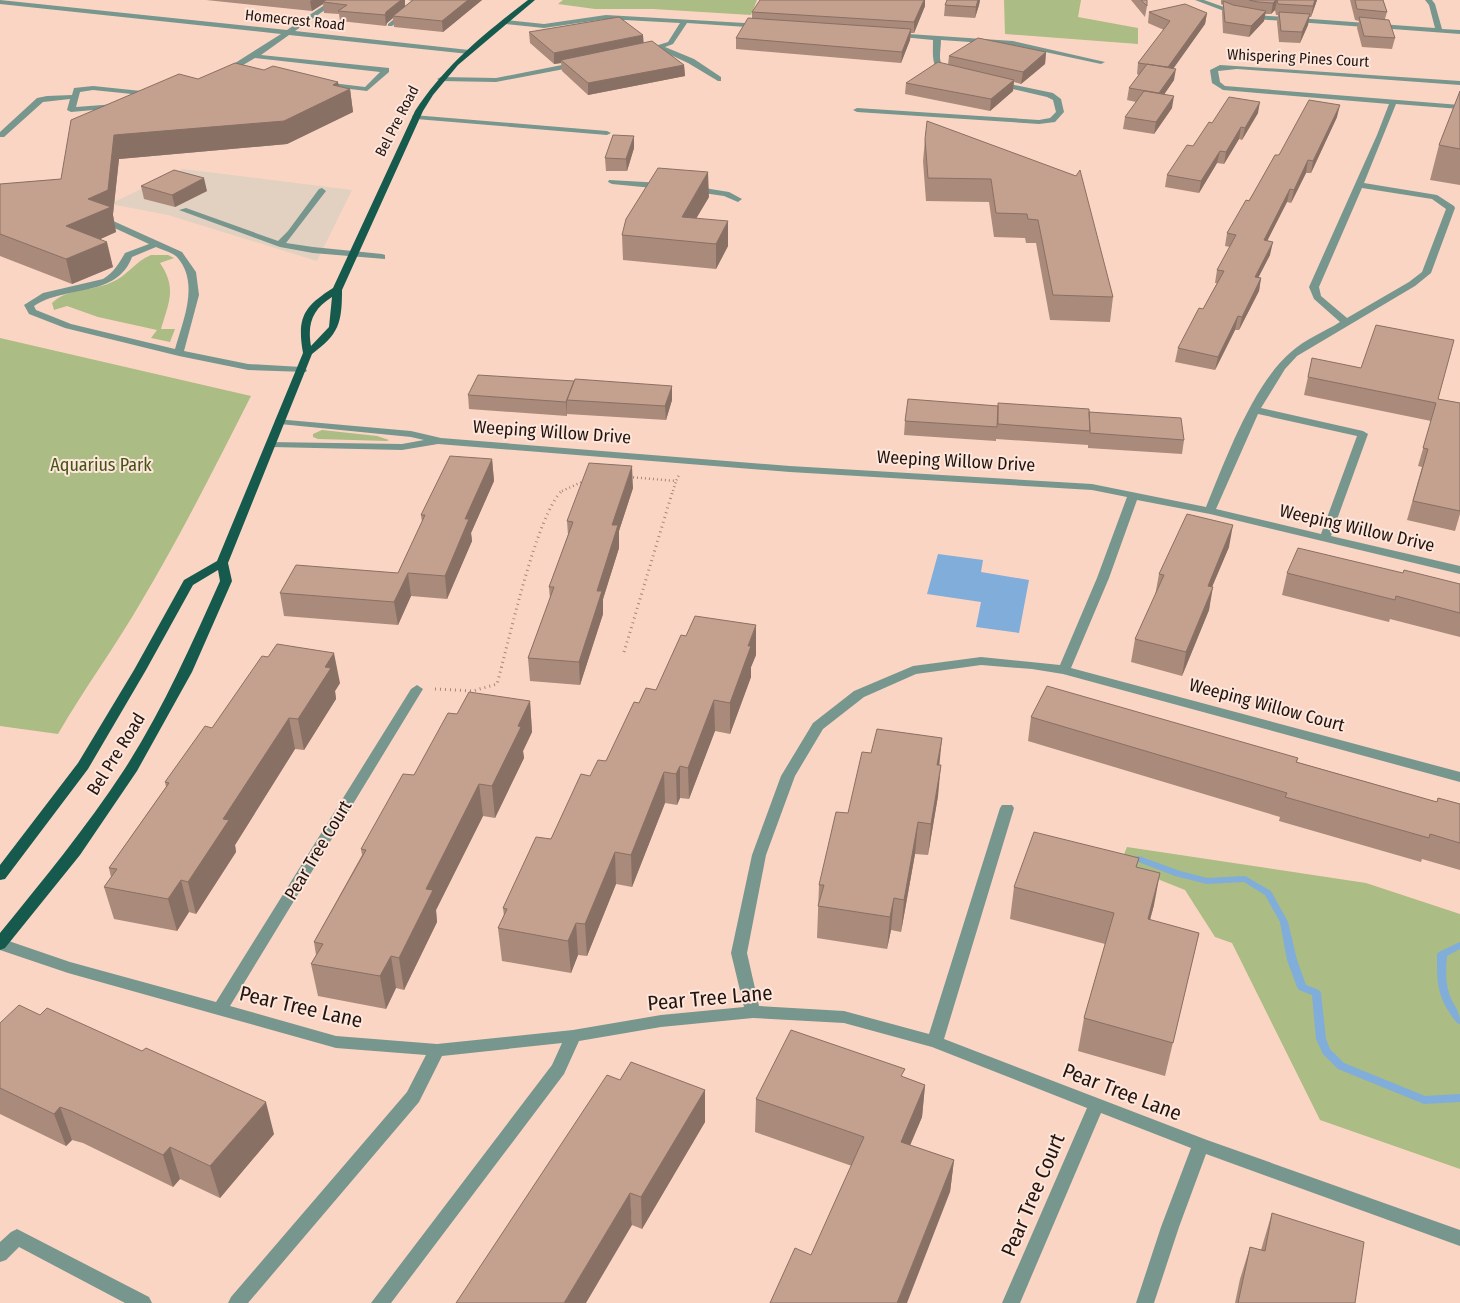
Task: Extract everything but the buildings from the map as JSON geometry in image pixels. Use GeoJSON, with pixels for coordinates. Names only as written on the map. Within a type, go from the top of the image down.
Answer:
{"type":"FeatureCollection","features":[{"type":"Feature","properties":{"kind":"main road","name":"Bel Pre Road"},"geometry":{"type":"LineString","coordinates":[[0,944],[75,851],[130,771],[186,672],[226,580],[222,563],[280,421],[308,354],[328,337],[336,318],[336,290],[354,255],[416,117],[431,91],[441,79],[468,52],[532,0]]}},
{"type":"Feature","properties":{"kind":"main road","name":"Bel Pre Road"},"geometry":{"type":"LineString","coordinates":[[308,354],[304,338],[306,317],[316,302],[336,290]]}},
{"type":"Feature","properties":{"kind":"main road","name":"Bel Pre Road"},"geometry":{"type":"LineString","coordinates":[[0,875],[83,766],[140,670],[188,583],[222,563]]}},
{"type":"Feature","properties":{"kind":"street"},"geometry":{"type":"LineString","coordinates":[[238,75],[218,75],[254,56],[336,0]]}},
{"type":"Feature","properties":{"kind":"street"},"geometry":{"type":"LineString","coordinates":[[411,0],[422,0]]}},
{"type":"Feature","properties":{"kind":"street"},"geometry":{"type":"LineString","coordinates":[[390,25],[422,0]]}},
{"type":"Feature","properties":{"kind":"street"},"geometry":{"type":"LineString","coordinates":[[1198,0],[1234,13],[1256,17],[1460,32]]}},
{"type":"Feature","properties":{"kind":"street"},"geometry":{"type":"LineString","coordinates":[[1428,0],[1432,4],[1439,31]]}},
{"type":"Feature","properties":{"kind":"street","name":"Homecrest Road"},"geometry":{"type":"LineString","coordinates":[[0,2],[468,52]]}},
{"type":"Feature","properties":{"kind":"street"},"geometry":{"type":"LineString","coordinates":[[505,22],[544,26],[606,17],[772,26]]}},
{"type":"Feature","properties":{"kind":"street"},"geometry":{"type":"LineString","coordinates":[[641,51],[660,48],[671,43],[684,20]]}},
{"type":"Feature","properties":{"kind":"street"},"geometry":{"type":"LineString","coordinates":[[888,34],[1013,43],[1101,62]]}},
{"type":"Feature","properties":{"kind":"street"},"geometry":{"type":"LineString","coordinates":[[937,38],[937,65],[941,70],[959,74]]}},
{"type":"Feature","properties":{"kind":"street"},"geometry":{"type":"LineString","coordinates":[[660,48],[691,61],[718,79]]}},
{"type":"Feature","properties":{"kind":"street"},"geometry":{"type":"LineString","coordinates":[[254,56],[386,70],[367,88],[320,84]]}},
{"type":"Feature","properties":{"kind":"street"},"geometry":{"type":"LineString","coordinates":[[441,79],[496,80],[584,63]]}},
{"type":"Feature","properties":{"kind":"street","name":"Whispering Pines Court"},"geometry":{"type":"LineString","coordinates":[[1460,83],[1237,67],[1220,67],[1214,70],[1216,83],[1223,88],[1460,107]]}},
{"type":"Feature","properties":{"kind":"street"},"geometry":{"type":"LineString","coordinates":[[857,110],[1039,122],[1052,120],[1060,112],[1056,99],[1050,95],[986,81]]}},
{"type":"Feature","properties":{"kind":"street"},"geometry":{"type":"LineString","coordinates":[[126,106],[71,110],[77,90],[93,88],[158,96],[142,102]]}},
{"type":"Feature","properties":{"kind":"street"},"geometry":{"type":"LineString","coordinates":[[1,135],[40,100],[75,97]]}},
{"type":"Feature","properties":{"kind":"street"},"geometry":{"type":"LineString","coordinates":[[1346,322],[1317,298],[1314,287],[1394,103]]}},
{"type":"Feature","properties":{"kind":"street"},"geometry":{"type":"LineString","coordinates":[[416,117],[607,133]]}},
{"type":"Feature","properties":{"kind":"street"},"geometry":{"type":"LineString","coordinates":[[612,182],[670,187]]}},
{"type":"Feature","properties":{"kind":"street"},"geometry":{"type":"LineString","coordinates":[[1210,511],[1227,469],[1256,410],[1272,381],[1294,354],[1412,284],[1426,273],[1451,208],[1434,197],[1358,185]]}},
{"type":"Feature","properties":{"kind":"street"},"geometry":{"type":"LineString","coordinates":[[680,188],[709,190],[738,199]]}},
{"type":"Feature","properties":{"kind":"street"},"geometry":{"type":"LineString","coordinates":[[280,244],[291,234],[322,191]]}},
{"type":"Feature","properties":{"kind":"street"},"geometry":{"type":"LineString","coordinates":[[183,210],[280,244],[313,250],[382,257]]}},
{"type":"Feature","properties":{"kind":"street"},"geometry":{"type":"LineString","coordinates":[[111,223],[180,254],[191,272],[194,295],[179,353]]}},
{"type":"Feature","properties":{"kind":"street"},"geometry":{"type":"LineString","coordinates":[[158,243],[128,255],[126,265],[111,279],[44,296],[29,305],[32,312],[68,326],[179,353],[248,367],[302,370]]}},
{"type":"Feature","properties":{"kind":"street"},"geometry":{"type":"LineString","coordinates":[[1256,410],[1363,434],[1325,538]]}},
{"type":"Feature","properties":{"kind":"street","name":"Weeping Willow Drive"},"geometry":{"type":"LineString","coordinates":[[280,421],[412,434],[441,441],[784,469],[1092,487],[1210,511],[1460,570]]}},
{"type":"Feature","properties":{"kind":"street","name":"Weeping Willow Drive"},"geometry":{"type":"LineString","coordinates":[[272,444],[402,447],[441,441]]}},
{"type":"Feature","properties":{"kind":"street"},"geometry":{"type":"LineString","coordinates":[[1064,670],[1133,496]]}},
{"type":"Feature","properties":{"kind":"street","name":"Weeping Willow Court"},"geometry":{"type":"LineString","coordinates":[[753,1012],[739,953],[758,855],[788,776],[818,726],[859,694],[913,670],[981,661],[1032,665],[1064,670],[1460,777]]}},
{"type":"Feature","properties":{"kind":"street","name":"Pear Tree Court"},"geometry":{"type":"LineString","coordinates":[[220,1010],[416,691]]}},
{"type":"Feature","properties":{"kind":"street"},"geometry":{"type":"LineString","coordinates":[[935,1042],[1007,808]]}},
{"type":"Feature","properties":{"kind":"street","name":"Pear Tree Lane"},"geometry":{"type":"LineString","coordinates":[[0,944],[68,967],[336,1042],[437,1050],[573,1036],[661,1021],[753,1012],[844,1017],[935,1042],[1201,1145],[1460,1238]]}},
{"type":"Feature","properties":{"kind":"street"},"geometry":{"type":"LineString","coordinates":[[380,1303],[558,1068],[573,1036]]}},
{"type":"Feature","properties":{"kind":"street"},"geometry":{"type":"LineString","coordinates":[[237,1303],[413,1097],[437,1050]]}},
{"type":"Feature","properties":{"kind":"street","name":"Pear Tree Court"},"geometry":{"type":"LineString","coordinates":[[1010,1303],[1096,1105]]}},
{"type":"Feature","properties":{"kind":"street"},"geometry":{"type":"LineString","coordinates":[[1145,1303],[1170,1227],[1201,1145]]}},
{"type":"Feature","properties":{"kind":"street"},"geometry":{"type":"LineString","coordinates":[[0,1254],[17,1237],[143,1303]]}},
{"type":"Feature","properties":{"kind":"path"},"geometry":{"type":"LineString","coordinates":[[624,652],[682,460]]}},
{"type":"Feature","properties":{"kind":"path"},"geometry":{"type":"LineString","coordinates":[[622,476],[676,481]]}},
{"type":"Feature","properties":{"kind":"path"},"geometry":{"type":"LineString","coordinates":[[416,691],[433,689],[473,691],[497,684],[538,535],[556,496],[562,490],[590,479]]}},
{"type":"Feature","properties":{"kind":"shaded area"},"geometry":{"type":"Polygon","coordinates":[[[183,169],[352,190],[317,261],[168,215],[110,204],[183,169]]]}},
{"type":"Feature","properties":{"kind":"green space"},"geometry":{"type":"Polygon","coordinates":[[[563,0],[757,0],[751,15],[653,9],[595,9],[558,4],[563,0]]]}},
{"type":"Feature","properties":{"kind":"green space"},"geometry":{"type":"Polygon","coordinates":[[[1004,0],[1081,0],[1078,17],[1138,28],[1138,44],[1005,34],[1004,0]]]}},
{"type":"Feature","properties":{"kind":"green space"},"geometry":{"type":"Polygon","coordinates":[[[151,255],[168,255],[174,258],[160,263],[170,288],[169,303],[161,329],[175,329],[170,342],[151,338],[157,330],[98,317],[67,306],[54,310],[52,303],[58,298],[72,292],[103,286],[116,280],[140,261],[151,255]]]}},
{"type":"Feature","properties":{"kind":"green space","name":"Aquarius Park"},"geometry":{"type":"Polygon","coordinates":[[[0,338],[251,396],[156,577],[58,734],[0,726],[0,338]]]}},
{"type":"Feature","properties":{"kind":"green space"},"geometry":{"type":"Polygon","coordinates":[[[322,430],[377,436],[389,440],[318,439],[313,437],[313,434],[322,430]]]}},
{"type":"Feature","properties":{"kind":"green space"},"geometry":{"type":"Polygon","coordinates":[[[1127,847],[1366,883],[1460,914],[1460,1169],[1320,1120],[1232,943],[1215,937],[1185,890],[1120,864],[1127,847]]]}},
{"type":"Feature","properties":{"kind":"water"},"geometry":{"type":"Polygon","coordinates":[[[938,554],[983,560],[981,572],[1029,580],[1019,633],[976,627],[981,602],[927,594],[938,554]]]}},
{"type":"Feature","properties":{"kind":"waterway"},"geometry":{"type":"LineString","coordinates":[[1139,859],[1178,874],[1207,881],[1245,879],[1268,893],[1284,922],[1292,960],[1302,987],[1316,993],[1321,1039],[1326,1051],[1341,1066],[1424,1100],[1460,1098]]}},
{"type":"Feature","properties":{"kind":"waterway"},"geometry":{"type":"LineString","coordinates":[[1460,945],[1442,954],[1443,989],[1448,1004],[1460,1020]]}}]}
